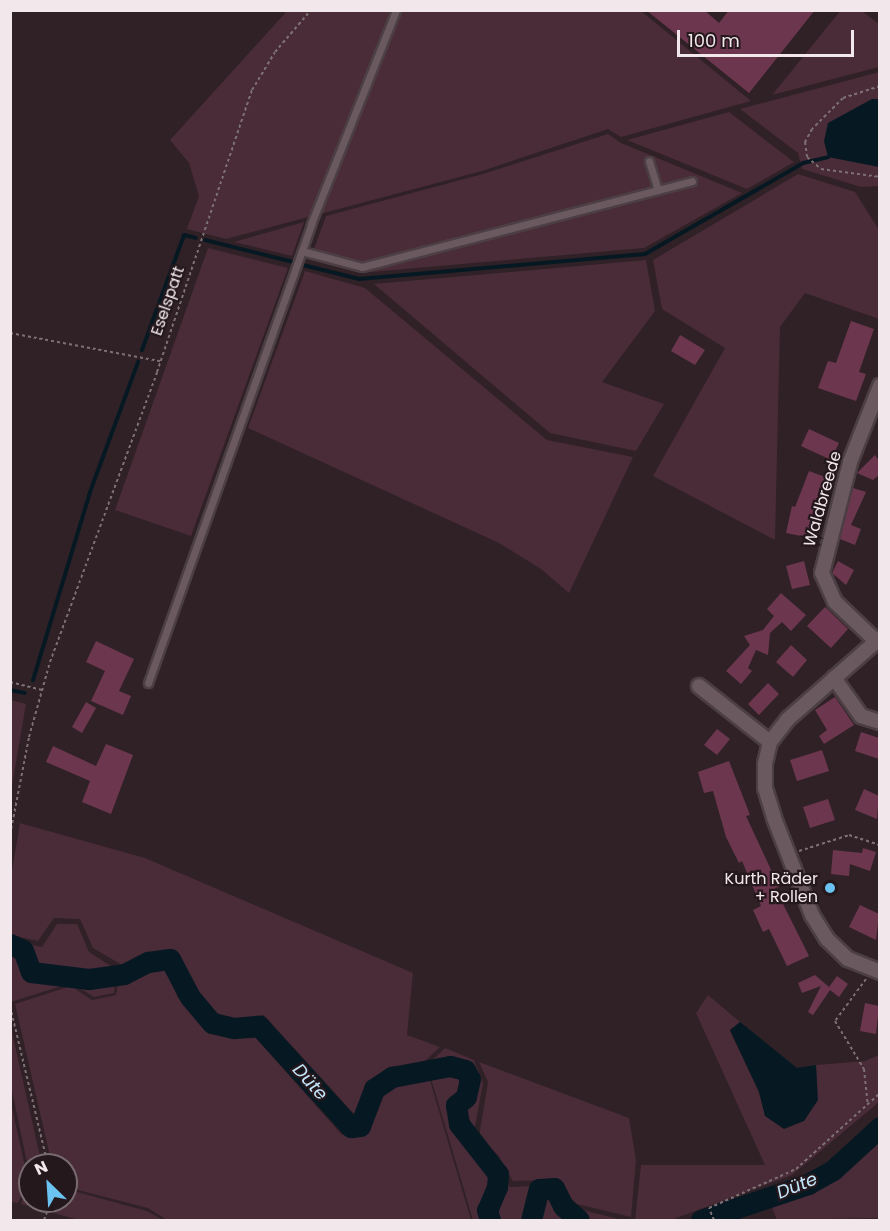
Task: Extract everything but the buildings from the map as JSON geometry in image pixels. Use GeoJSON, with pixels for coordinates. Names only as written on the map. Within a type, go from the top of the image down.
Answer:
{"type":"FeatureCollection","features":[{"type":"Feature","properties":{"kind":"street","name":"Waldbreede"},"geometry":{"type":"LineString","coordinates":[[878,639],[835,602],[822,573],[850,462],[879,386]]}},
{"type":"Feature","properties":{"kind":"street"},"geometry":{"type":"LineString","coordinates":[[876,972],[848,959],[827,939],[812,915],[765,788],[770,742],[810,697],[878,639]]}},
{"type":"Feature","properties":{"kind":"street"},"geometry":{"type":"LineString","coordinates":[[834,678],[861,716],[879,723]]}},
{"type":"Feature","properties":{"kind":"street"},"geometry":{"type":"LineString","coordinates":[[699,686],[770,742]]}},
{"type":"Feature","properties":{"kind":"lane"},"geometry":{"type":"LineString","coordinates":[[148,683],[302,250],[396,10]]}},
{"type":"Feature","properties":{"kind":"lane"},"geometry":{"type":"LineString","coordinates":[[649,161],[658,190]]}},
{"type":"Feature","properties":{"kind":"lane"},"geometry":{"type":"LineString","coordinates":[[302,250],[362,267],[692,181]]}},
{"type":"Feature","properties":{"kind":"path","name":"Eselspatt"},"geometry":{"type":"LineString","coordinates":[[10,835],[42,690],[68,612],[160,361],[252,90],[275,52],[311,10]]}},
{"type":"Feature","properties":{"kind":"path"},"geometry":{"type":"LineString","coordinates":[[879,86],[855,92],[826,114],[805,142],[807,157],[812,164],[879,177]]}},
{"type":"Feature","properties":{"kind":"path"},"geometry":{"type":"LineString","coordinates":[[10,333],[160,361]]}},
{"type":"Feature","properties":{"kind":"path"},"geometry":{"type":"LineString","coordinates":[[10,682],[42,690]]}},
{"type":"Feature","properties":{"kind":"path"},"geometry":{"type":"LineString","coordinates":[[788,854],[849,835],[879,845]]}},
{"type":"Feature","properties":{"kind":"path"},"geometry":{"type":"LineString","coordinates":[[868,1105],[864,1069],[835,1021],[876,972]]}},
{"type":"Feature","properties":{"kind":"path"},"geometry":{"type":"LineString","coordinates":[[10,1006],[45,1153]]}},
{"type":"Feature","properties":{"kind":"path"},"geometry":{"type":"LineString","coordinates":[[714,1221],[708,1208],[796,1170],[879,1093]]}},
{"type":"Feature","properties":{"kind":"shaded area"},"geometry":{"type":"Polygon","coordinates":[[[841,10],[862,11],[879,24],[879,67],[772,95],[841,10]]]}},
{"type":"Feature","properties":{"kind":"shaded area"},"geometry":{"type":"Polygon","coordinates":[[[287,11],[641,11],[751,101],[621,137],[608,129],[482,171],[226,239],[187,229],[199,196],[189,163],[170,140],[287,11]]]}},
{"type":"Feature","properties":{"kind":"shaded area"},"geometry":{"type":"Polygon","coordinates":[[[879,72],[879,186],[861,187],[802,169],[798,153],[740,109],[879,72]]]}},
{"type":"Feature","properties":{"kind":"shaded area"},"geometry":{"type":"Polygon","coordinates":[[[729,112],[794,162],[747,189],[627,140],[729,112]]]}},
{"type":"Feature","properties":{"kind":"shaded area"},"geometry":{"type":"Polygon","coordinates":[[[608,134],[621,143],[742,193],[644,248],[360,273],[310,260],[326,216],[483,174],[608,134]]]}},
{"type":"Feature","properties":{"kind":"shaded area"},"geometry":{"type":"Polygon","coordinates":[[[798,174],[855,192],[879,230],[879,319],[805,293],[780,327],[775,540],[653,476],[725,348],[662,309],[653,260],[798,174]]]}},
{"type":"Feature","properties":{"kind":"shaded area"},"geometry":{"type":"Polygon","coordinates":[[[304,222],[292,256],[234,242],[304,222]]]}},
{"type":"Feature","properties":{"kind":"shaded area"},"geometry":{"type":"Polygon","coordinates":[[[208,248],[288,268],[191,536],[115,510],[208,248]]]}},
{"type":"Feature","properties":{"kind":"shaded area"},"geometry":{"type":"Polygon","coordinates":[[[646,260],[655,311],[602,382],[664,404],[636,451],[550,433],[374,284],[646,260]]]}},
{"type":"Feature","properties":{"kind":"shaded area"},"geometry":{"type":"Polygon","coordinates":[[[305,271],[365,288],[547,440],[633,457],[569,593],[541,569],[499,543],[248,428],[305,271]]]}},
{"type":"Feature","properties":{"kind":"shaded area"},"geometry":{"type":"Polygon","coordinates":[[[10,700],[26,704],[11,791],[10,700]]]}},
{"type":"Feature","properties":{"kind":"shaded area"},"geometry":{"type":"Polygon","coordinates":[[[20,823],[145,858],[413,973],[407,1035],[440,1047],[424,1062],[389,1067],[366,1082],[354,1114],[264,1015],[235,1018],[216,1013],[197,992],[176,950],[145,953],[122,965],[93,948],[80,919],[54,918],[38,941],[11,935],[11,876],[20,823]]]}},
{"type":"Feature","properties":{"kind":"shaded area"},"geometry":{"type":"Polygon","coordinates":[[[57,924],[77,924],[89,952],[117,970],[114,993],[94,997],[71,983],[11,1002],[11,941],[42,947],[57,924]]]}},
{"type":"Feature","properties":{"kind":"shaded area"},"geometry":{"type":"Polygon","coordinates":[[[148,967],[165,969],[178,998],[208,1033],[233,1039],[256,1038],[342,1135],[368,1132],[383,1092],[396,1083],[429,1077],[471,1220],[167,1220],[148,1208],[78,1190],[78,1153],[49,1153],[15,1004],[71,986],[92,1000],[116,995],[118,983],[148,967]]]}},
{"type":"Feature","properties":{"kind":"shaded area"},"geometry":{"type":"Polygon","coordinates":[[[708,995],[740,1022],[730,1031],[759,1092],[765,1116],[817,1100],[816,1065],[865,1061],[879,1055],[879,1102],[792,1175],[671,1220],[635,1220],[641,1165],[765,1165],[696,1013],[708,995]]]}},
{"type":"Feature","properties":{"kind":"shaded area"},"geometry":{"type":"Polygon","coordinates":[[[11,1028],[39,1153],[25,1153],[11,1086],[11,1028]]]}},
{"type":"Feature","properties":{"kind":"shaded area"},"geometry":{"type":"Polygon","coordinates":[[[445,1048],[474,1060],[483,1083],[473,1138],[495,1158],[510,1187],[555,1185],[566,1206],[623,1220],[473,1220],[427,1065],[445,1048]]]}},
{"type":"Feature","properties":{"kind":"shaded area"},"geometry":{"type":"Polygon","coordinates":[[[479,1062],[629,1118],[636,1160],[631,1217],[569,1202],[558,1180],[513,1181],[498,1155],[479,1137],[488,1082],[479,1062]]]}},
{"type":"Feature","properties":{"kind":"shaded area"},"geometry":{"type":"Polygon","coordinates":[[[10,1099],[22,1153],[18,1153],[18,1203],[11,1202],[10,1099]]]}},
{"type":"Feature","properties":{"kind":"shaded area"},"geometry":{"type":"Polygon","coordinates":[[[879,1140],[879,1218],[777,1220],[771,1205],[812,1191],[839,1176],[879,1140]]]}},
{"type":"Feature","properties":{"kind":"shaded area"},"geometry":{"type":"Polygon","coordinates":[[[78,1192],[147,1211],[163,1220],[79,1220],[54,1213],[78,1213],[78,1192]]]}},
{"type":"Feature","properties":{"kind":"water"},"geometry":{"type":"Polygon","coordinates":[[[872,99],[879,99],[879,167],[828,157],[824,141],[828,123],[872,99]]]}},
{"type":"Feature","properties":{"kind":"water"},"geometry":{"type":"Polygon","coordinates":[[[740,1022],[797,1068],[816,1065],[818,1100],[804,1121],[784,1129],[765,1116],[759,1092],[730,1030],[740,1022]]]}},
{"type":"Feature","properties":{"kind":"waterway"},"geometry":{"type":"LineString","coordinates":[[303,265],[359,279],[645,254],[803,163],[828,157]]}},
{"type":"Feature","properties":{"kind":"waterway"},"geometry":{"type":"LineString","coordinates":[[142,350],[184,235],[196,238]]}},
{"type":"Feature","properties":{"kind":"waterway"},"geometry":{"type":"LineString","coordinates":[[205,240],[293,262]]}},
{"type":"Feature","properties":{"kind":"waterway"},"geometry":{"type":"LineString","coordinates":[[33,680],[90,492],[138,362]]}},
{"type":"Feature","properties":{"kind":"waterway"},"geometry":{"type":"LineString","coordinates":[[10,690],[25,693]]}},
{"type":"Feature","properties":{"kind":"waterway","name":"Düte"},"geometry":{"type":"LineString","coordinates":[[10,944],[23,950],[31,972],[89,979],[124,974],[148,962],[170,959],[190,997],[212,1023],[234,1028],[259,1026],[351,1127],[360,1126],[374,1089],[392,1077],[450,1066],[465,1070],[470,1079],[466,1097],[456,1105],[459,1124],[498,1174],[497,1187],[487,1210],[490,1220]]}},
{"type":"Feature","properties":{"kind":"waterway","name":"Düte"},"geometry":{"type":"LineString","coordinates":[[701,1220],[808,1184],[833,1170],[880,1127]]}},
{"type":"Feature","properties":{"kind":"waterway","name":"Düte"},"geometry":{"type":"LineString","coordinates":[[531,1220],[539,1189],[554,1188],[563,1206],[579,1220]]}},
{"type":"Feature","properties":{"kind":"place","name":"Kurth Räder + Rollen"},"geometry":{"type":"Point","coordinates":[830,888]}}]}
